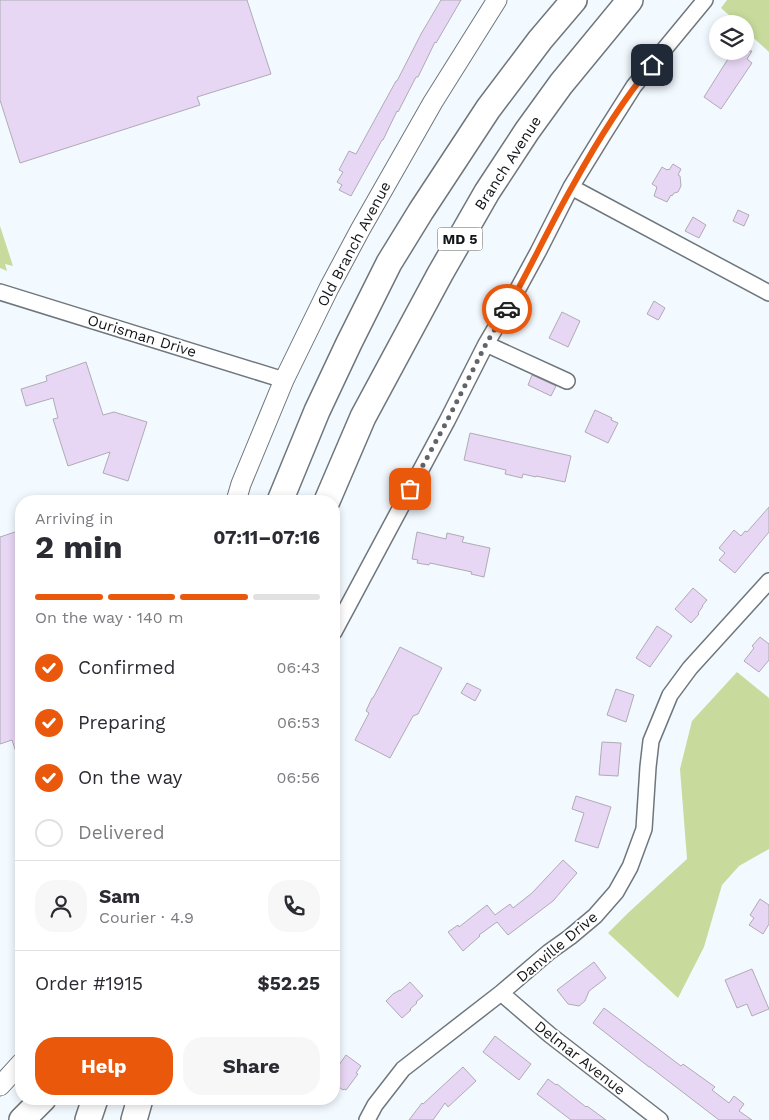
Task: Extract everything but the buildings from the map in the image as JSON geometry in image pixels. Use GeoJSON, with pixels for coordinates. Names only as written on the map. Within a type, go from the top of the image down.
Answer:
{"type":"FeatureCollection","features":[{"type":"Feature","properties":{"kind":"highway"},"geometry":{"type":"LineString","coordinates":[[283,495],[329,386],[389,263],[488,109],[540,40],[574,0]]}},
{"type":"Feature","properties":{"kind":"highway","name":"Branch Avenue"},"geometry":{"type":"LineString","coordinates":[[330,495],[363,418],[440,274],[487,192],[561,84],[630,0]]}},
{"type":"Feature","properties":{"kind":"highway"},"geometry":{"type":"LineString","coordinates":[[22,1120],[37,1105]]}},
{"type":"Feature","properties":{"kind":"highway"},"geometry":{"type":"LineString","coordinates":[[88,1120],[93,1105]]}},
{"type":"Feature","properties":{"kind":"highway"},"geometry":{"type":"LineString","coordinates":[[134,1120],[138,1105]]}},
{"type":"Feature","properties":{"kind":"highway"},"geometry":{"type":"LineString","coordinates":[[144,1120],[147,1105]]}},
{"type":"Feature","properties":{"kind":"street","name":"Old Branch Avenue"},"geometry":{"type":"LineString","coordinates":[[238,495],[284,380],[329,288],[433,102],[497,0]]}},
{"type":"Feature","properties":{"kind":"street"},"geometry":{"type":"LineString","coordinates":[[340,621],[486,344],[518,291],[571,187],[634,86],[705,0]]}},
{"type":"Feature","properties":{"kind":"street"},"geometry":{"type":"LineString","coordinates":[[571,187],[769,293]]}},
{"type":"Feature","properties":{"kind":"street","name":"Ourisman Drive"},"geometry":{"type":"LineString","coordinates":[[0,292],[284,380]]}},
{"type":"Feature","properties":{"kind":"street"},"geometry":{"type":"LineString","coordinates":[[486,344],[567,381]]}},
{"type":"Feature","properties":{"kind":"street","name":"Danville Drive"},"geometry":{"type":"LineString","coordinates":[[368,1120],[375,1106],[403,1068],[501,993],[595,916],[616,892],[630,867],[644,829],[651,740],[670,695],[690,668],[769,581]]}},
{"type":"Feature","properties":{"kind":"street","name":"Delmar Avenue"},"geometry":{"type":"LineString","coordinates":[[501,993],[550,1035],[660,1120]]}},
{"type":"Feature","properties":{"kind":"street"},"geometry":{"type":"LineString","coordinates":[[0,1086],[15,1069]]}},
{"type":"Feature","properties":{"kind":"green space"},"geometry":{"type":"Polygon","coordinates":[[[727,0],[769,0],[769,52],[754,38],[754,15],[729,15],[721,8],[727,0]]]}},
{"type":"Feature","properties":{"kind":"green space"},"geometry":{"type":"Polygon","coordinates":[[[0,226],[13,266],[5,264],[7,271],[0,268],[0,226]]]}},
{"type":"Feature","properties":{"kind":"green space"},"geometry":{"type":"Polygon","coordinates":[[[737,672],[769,698],[769,849],[739,866],[722,885],[704,947],[678,998],[608,933],[687,859],[680,769],[692,721],[737,672]]]}},
{"type":"Feature","properties":{"kind":"way so far"},"geometry":{"type":"LineString","coordinates":[[410,489],[486,344],[507,309]]}},
{"type":"Feature","properties":{"kind":"route"},"geometry":{"type":"LineString","coordinates":[[507,309],[571,187],[634,86],[652,65]]}}]}
